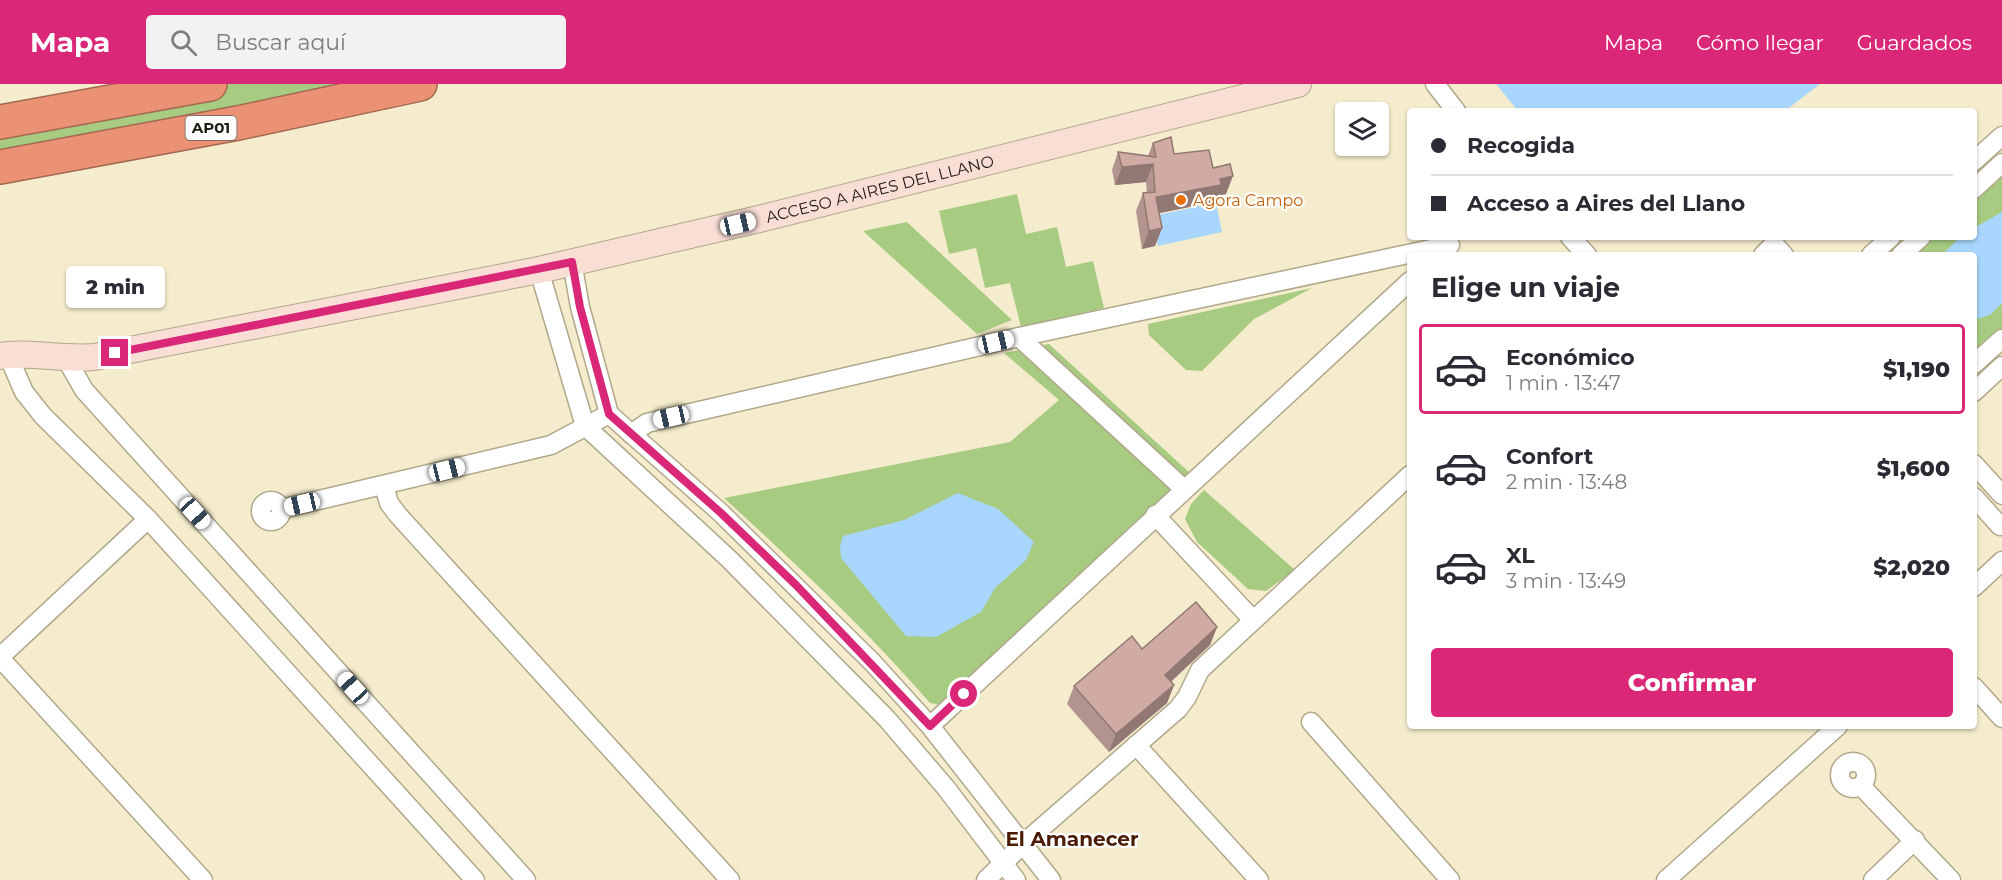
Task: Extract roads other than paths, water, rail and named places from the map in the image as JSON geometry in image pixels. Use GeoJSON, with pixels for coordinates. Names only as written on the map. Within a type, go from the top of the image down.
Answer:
{"type":"FeatureCollection","features":[{"type":"Feature","properties":{"kind":"highway"},"geometry":{"type":"LineString","coordinates":[[0,122],[210,84]]}},
{"type":"Feature","properties":{"kind":"highway","name":"AP01"},"geometry":{"type":"LineString","coordinates":[[0,167],[238,123],[420,84]]}},
{"type":"Feature","properties":{"kind":"street","name":"ACCESO A AIRES DEL LLANO"},"geometry":{"type":"LineString","coordinates":[[4,355],[67,360],[94,357],[539,270],[759,219],[1298,84]]}},
{"type":"Feature","properties":{"kind":"street"},"geometry":{"type":"LineString","coordinates":[[1434,84],[1454,108]]}},
{"type":"Feature","properties":{"kind":"street"},"geometry":{"type":"LineString","coordinates":[[1977,158],[2002,136]]}},
{"type":"Feature","properties":{"kind":"street"},"geometry":{"type":"LineString","coordinates":[[1977,186],[2002,163]]}},
{"type":"Feature","properties":{"kind":"street"},"geometry":{"type":"LineString","coordinates":[[1573,240],[1584,252]]}},
{"type":"Feature","properties":{"kind":"street"},"geometry":{"type":"LineString","coordinates":[[1874,252],[1888,240]]}},
{"type":"Feature","properties":{"kind":"street"},"geometry":{"type":"LineString","coordinates":[[1904,252],[1918,240]]}},
{"type":"Feature","properties":{"kind":"street"},"geometry":{"type":"LineString","coordinates":[[1766,252],[1774,244],[1781,252]]}},
{"type":"Feature","properties":{"kind":"street"},"geometry":{"type":"LineString","coordinates":[[1420,252],[1449,246]]}},
{"type":"Feature","properties":{"kind":"street"},"geometry":{"type":"LineString","coordinates":[[631,434],[647,423],[1019,336],[1407,255]]}},
{"type":"Feature","properties":{"kind":"street"},"geometry":{"type":"LineString","coordinates":[[572,262],[580,307],[609,414],[721,513],[796,585],[930,726],[1052,880]]}},
{"type":"Feature","properties":{"kind":"street"},"geometry":{"type":"LineString","coordinates":[[539,270],[585,426],[729,559],[887,719],[939,779],[1016,880]]}},
{"type":"Feature","properties":{"kind":"street"},"geometry":{"type":"LineString","coordinates":[[930,726],[1407,284]]}},
{"type":"Feature","properties":{"kind":"street"},"geometry":{"type":"LineString","coordinates":[[1019,336],[1184,489]]}},
{"type":"Feature","properties":{"kind":"street"},"geometry":{"type":"LineString","coordinates":[[1977,361],[2002,339]]}},
{"type":"Feature","properties":{"kind":"street"},"geometry":{"type":"LineString","coordinates":[[4,355],[31,402],[148,519],[475,880]]}},
{"type":"Feature","properties":{"kind":"street"},"geometry":{"type":"LineString","coordinates":[[67,360],[84,390],[526,880]]}},
{"type":"Feature","properties":{"kind":"street"},"geometry":{"type":"LineString","coordinates":[[1977,389],[2002,366]]}},
{"type":"Feature","properties":{"kind":"street"},"geometry":{"type":"LineString","coordinates":[[281,509],[551,445],[609,414]]}},
{"type":"Feature","properties":{"kind":"street"},"geometry":{"type":"LineString","coordinates":[[1977,467],[2002,495]]}},
{"type":"Feature","properties":{"kind":"street"},"geometry":{"type":"LineString","coordinates":[[986,880],[1024,843],[1178,709],[1187,697],[1200,670],[1407,478]]}},
{"type":"Feature","properties":{"kind":"street"},"geometry":{"type":"LineString","coordinates":[[384,486],[389,502],[398,515],[730,880]]}},
{"type":"Feature","properties":{"kind":"street"},"geometry":{"type":"LineString","coordinates":[[1977,500],[2000,526],[2002,524]]}},
{"type":"Feature","properties":{"kind":"street"},"geometry":{"type":"LineString","coordinates":[[1155,515],[1253,620]]}},
{"type":"Feature","properties":{"kind":"street"},"geometry":{"type":"LineString","coordinates":[[148,519],[0,657],[203,880]]}},
{"type":"Feature","properties":{"kind":"street"},"geometry":{"type":"LineString","coordinates":[[1977,584],[2002,561]]}},
{"type":"Feature","properties":{"kind":"street"},"geometry":{"type":"LineString","coordinates":[[1977,690],[2002,718]]}},
{"type":"Feature","properties":{"kind":"street"},"geometry":{"type":"LineString","coordinates":[[1311,722],[1450,880]]}},
{"type":"Feature","properties":{"kind":"street"},"geometry":{"type":"LineString","coordinates":[[1666,880],[1835,729]]}},
{"type":"Feature","properties":{"kind":"street"},"geometry":{"type":"LineString","coordinates":[[1136,745],[1259,880]]}},
{"type":"Feature","properties":{"kind":"street"},"geometry":{"type":"LineString","coordinates":[[1861,786],[1916,840],[1952,880]]}},
{"type":"Feature","properties":{"kind":"street"},"geometry":{"type":"LineString","coordinates":[[1872,880],[1916,840]]}},
{"type":"Feature","properties":{"kind":"water"},"geometry":{"type":"Polygon","coordinates":[[[1496,84],[1820,84],[1789,108],[1516,108],[1496,84]]]}},
{"type":"Feature","properties":{"kind":"water"},"geometry":{"type":"Polygon","coordinates":[[[1216,203],[1222,232],[1158,246],[1152,216],[1216,203]]]}},
{"type":"Feature","properties":{"kind":"water"},"geometry":{"type":"Polygon","coordinates":[[[2002,212],[2002,303],[1990,315],[1977,319],[1977,252],[1945,252],[1957,240],[1977,240],[1977,226],[2002,212]]]}},
{"type":"Feature","properties":{"kind":"water"},"geometry":{"type":"Polygon","coordinates":[[[958,493],[998,509],[1034,542],[1026,560],[995,588],[981,612],[936,637],[906,636],[841,558],[840,546],[843,536],[904,520],[958,493]]]}},
{"type":"Feature","properties":{"kind":"place","name":"Agora Campo"},"geometry":{"type":"Point","coordinates":[1181,200]}},
{"type":"Feature","properties":{"kind":"district","name":"El Amanecer"},"geometry":{"type":"Point","coordinates":[1072,839]}}]}
